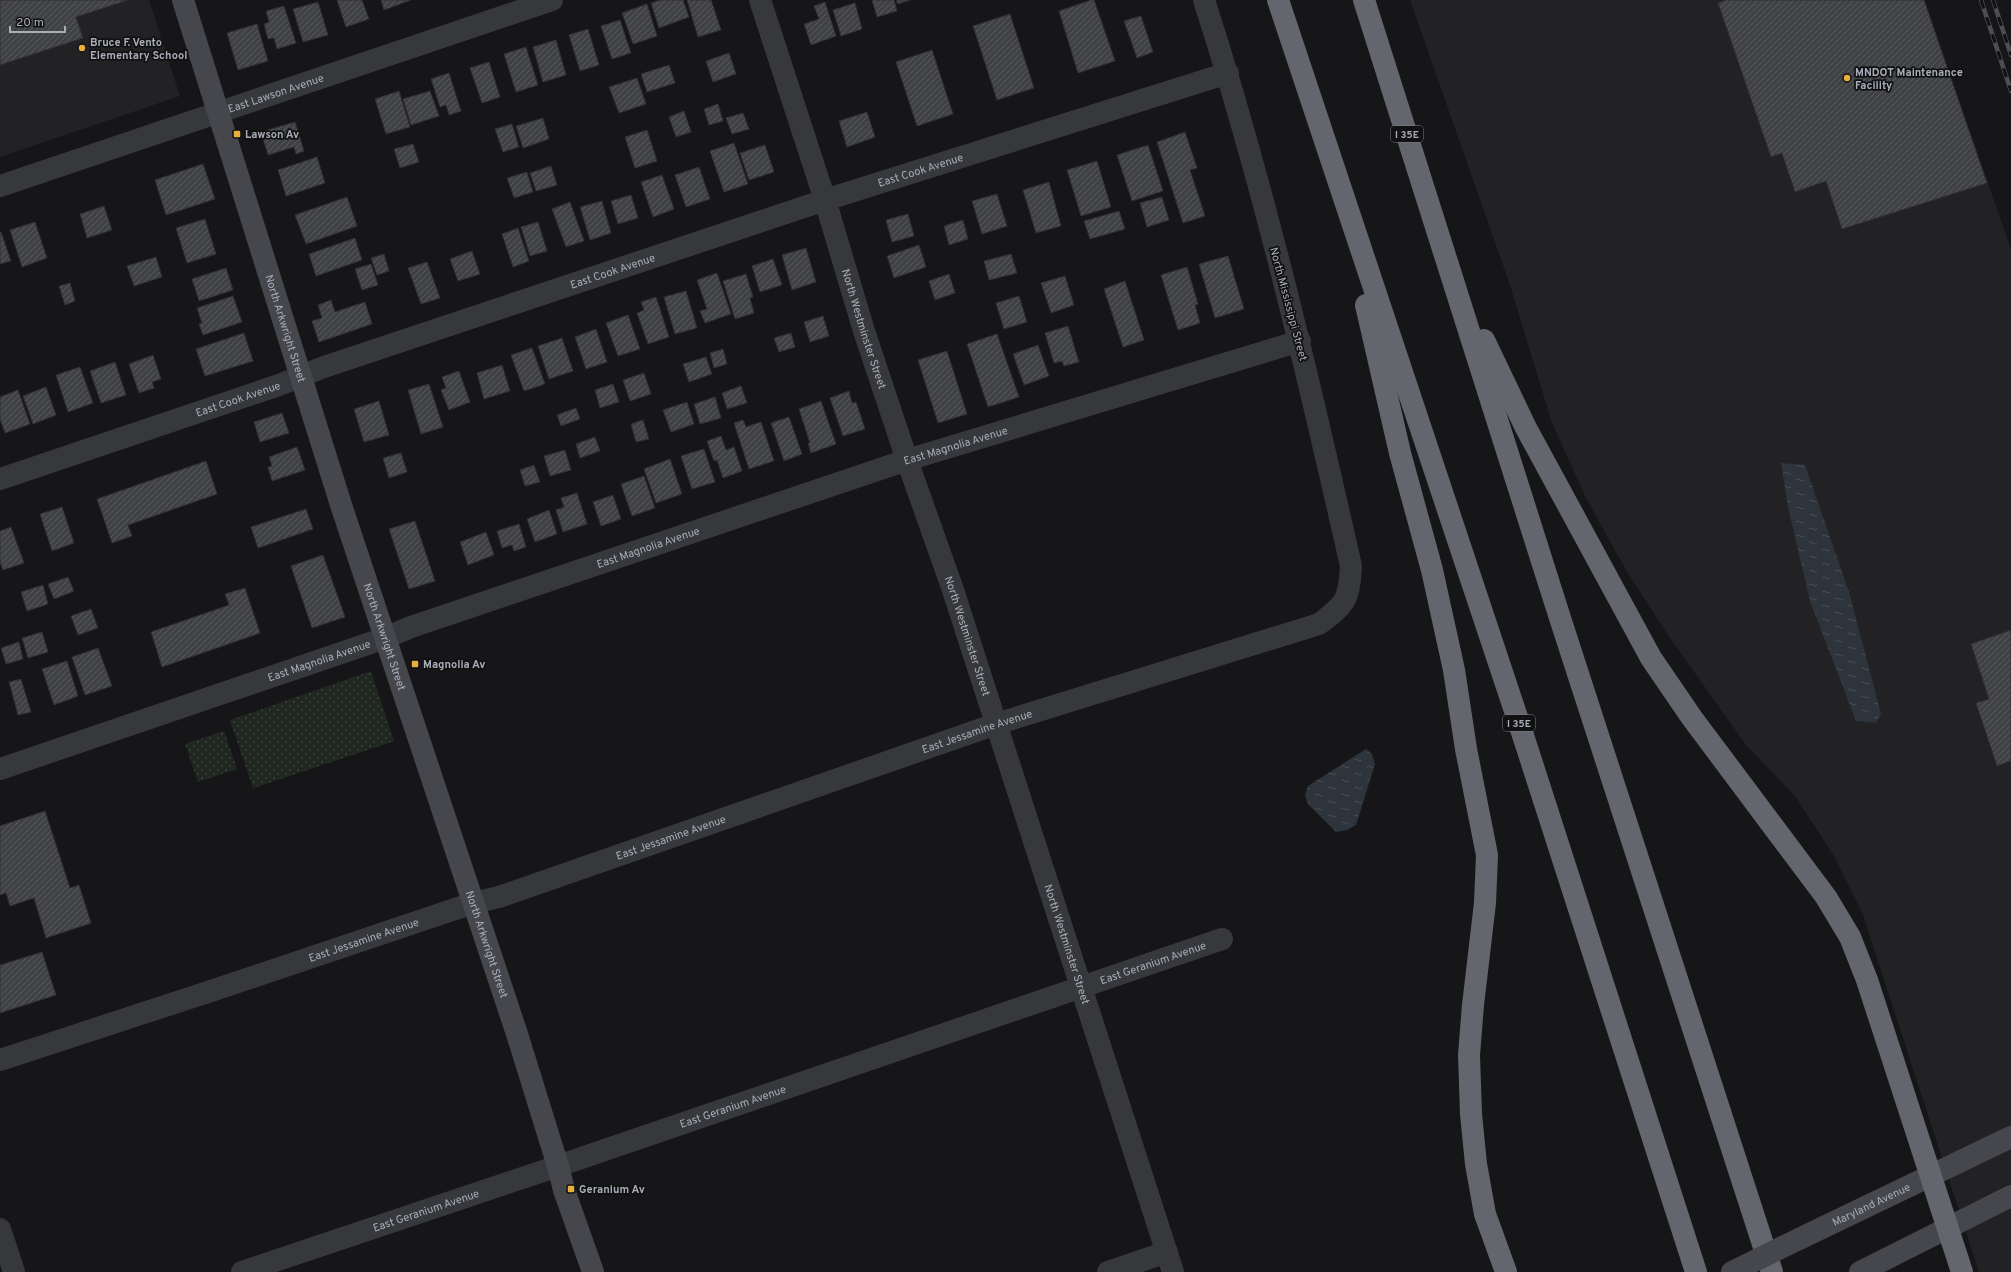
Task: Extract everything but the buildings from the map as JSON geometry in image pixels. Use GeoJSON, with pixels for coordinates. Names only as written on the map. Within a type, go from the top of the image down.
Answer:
{"type":"FeatureCollection","features":[{"type":"Feature","properties":{"kind":"highway","name":"I 35E"},"geometry":{"type":"LineString","coordinates":[[1278,0],[1520,726],[1696,1272]]}},
{"type":"Feature","properties":{"kind":"highway","name":"I 35E"},"geometry":{"type":"LineString","coordinates":[[1364,0],[1560,618],[1772,1272]]}},
{"type":"Feature","properties":{"kind":"highway"},"geometry":{"type":"LineString","coordinates":[[1336,175],[1400,453],[1432,570],[1454,670],[1466,749],[1487,855],[1486,903],[1473,1005],[1470,1048],[1471,1114],[1476,1164],[1485,1214],[1506,1272]]}},
{"type":"Feature","properties":{"kind":"highway"},"geometry":{"type":"LineString","coordinates":[[1450,268],[1526,428],[1651,658],[1692,718],[1826,897],[1850,937],[1867,980],[1962,1272]]}},
{"type":"Feature","properties":{"kind":"street","name":"North Arkwright Street"},"geometry":{"type":"LineString","coordinates":[[183,0],[302,376],[342,508],[473,903],[558,1166],[564,1190],[593,1272]]}},
{"type":"Feature","properties":{"kind":"street","name":"East Lawson Avenue"},"geometry":{"type":"LineString","coordinates":[[0,186],[552,0]]}},
{"type":"Feature","properties":{"kind":"street","name":"North Westminster Street"},"geometry":{"type":"LineString","coordinates":[[760,0],[907,460],[953,590],[1174,1272]]}},
{"type":"Feature","properties":{"kind":"street","name":"North Mississippi Street"},"geometry":{"type":"LineString","coordinates":[[1204,0],[1228,73],[1300,341],[1351,566],[1350,590],[1339,609]]}},
{"type":"Feature","properties":{"kind":"street","name":"East Cook Avenue"},"geometry":{"type":"LineString","coordinates":[[0,479],[825,200],[1228,73]]}},
{"type":"Feature","properties":{"kind":"street","name":"East Magnolia Avenue"},"geometry":{"type":"LineString","coordinates":[[0,768],[385,638],[411,626],[907,460],[1300,341]]}},
{"type":"Feature","properties":{"kind":"street","name":"East Jessamine Avenue"},"geometry":{"type":"LineString","coordinates":[[0,1060],[204,994],[473,903],[499,897],[996,724],[1319,624],[1339,609]]}},
{"type":"Feature","properties":{"kind":"street","name":"East Geranium Avenue"},"geometry":{"type":"LineString","coordinates":[[242,1272],[558,1166],[1222,939]]}},
{"type":"Feature","properties":{"kind":"street","name":"Maryland Avenue"},"geometry":{"type":"LineString","coordinates":[[1732,1272],[2011,1137]]}},
{"type":"Feature","properties":{"kind":"street"},"geometry":{"type":"LineString","coordinates":[[1860,1272],[2011,1196]]}},
{"type":"Feature","properties":{"kind":"street"},"geometry":{"type":"LineString","coordinates":[[0,1229],[14,1272]]}},
{"type":"Feature","properties":{"kind":"street"},"geometry":{"type":"LineString","coordinates":[[1108,1272],[1167,1252]]}},
{"type":"Feature","properties":{"kind":"shaded area","name":"Bruce F. Vento Elementary School"},"geometry":{"type":"Polygon","coordinates":[[[0,0],[149,0],[180,96],[0,157],[0,0]]]}},
{"type":"Feature","properties":{"kind":"shaded area"},"geometry":{"type":"Polygon","coordinates":[[[1410,0],[1924,0],[2011,249],[2011,1272],[1979,1272],[1863,915],[1834,856],[1795,796],[1746,745],[1670,638],[1627,572],[1586,498],[1552,423],[1509,282],[1410,0]]]}},
{"type":"Feature","properties":{"kind":"shaded area"},"geometry":{"type":"Polygon","coordinates":[[[371,671],[394,741],[253,788],[230,720],[371,671]]]}},
{"type":"Feature","properties":{"kind":"shaded area"},"geometry":{"type":"Polygon","coordinates":[[[224,731],[237,769],[198,782],[185,744],[224,731]]]}},
{"type":"Feature","properties":{"kind":"water"},"geometry":{"type":"Polygon","coordinates":[[[1781,463],[1805,465],[1849,592],[1881,714],[1876,723],[1856,721],[1810,601],[1788,507],[1781,463]]]}},
{"type":"Feature","properties":{"kind":"water"},"geometry":{"type":"Polygon","coordinates":[[[1366,749],[1372,754],[1375,764],[1356,825],[1347,830],[1336,832],[1308,804],[1305,795],[1308,786],[1366,749]]]}},
{"type":"Feature","properties":{"kind":"railway"},"geometry":{"type":"LineString","coordinates":[[1981,0],[2011,91]]}},
{"type":"Feature","properties":{"kind":"railway"},"geometry":{"type":"LineString","coordinates":[[1993,0],[2011,55]]}},
{"type":"Feature","properties":{"kind":"place","name":"Bruce F. Vento Elementary School"},"geometry":{"type":"Point","coordinates":[82,48]}},
{"type":"Feature","properties":{"kind":"place","name":"MNDOT Maintenance Facility"},"geometry":{"type":"Point","coordinates":[1847,78]}},
{"type":"Feature","properties":{"kind":"place","name":"Lawson Av"},"geometry":{"type":"Point","coordinates":[237,134]}},
{"type":"Feature","properties":{"kind":"place","name":"Magnolia Av"},"geometry":{"type":"Point","coordinates":[415,664]}},
{"type":"Feature","properties":{"kind":"place","name":"Geranium Av"},"geometry":{"type":"Point","coordinates":[571,1189]}}]}
